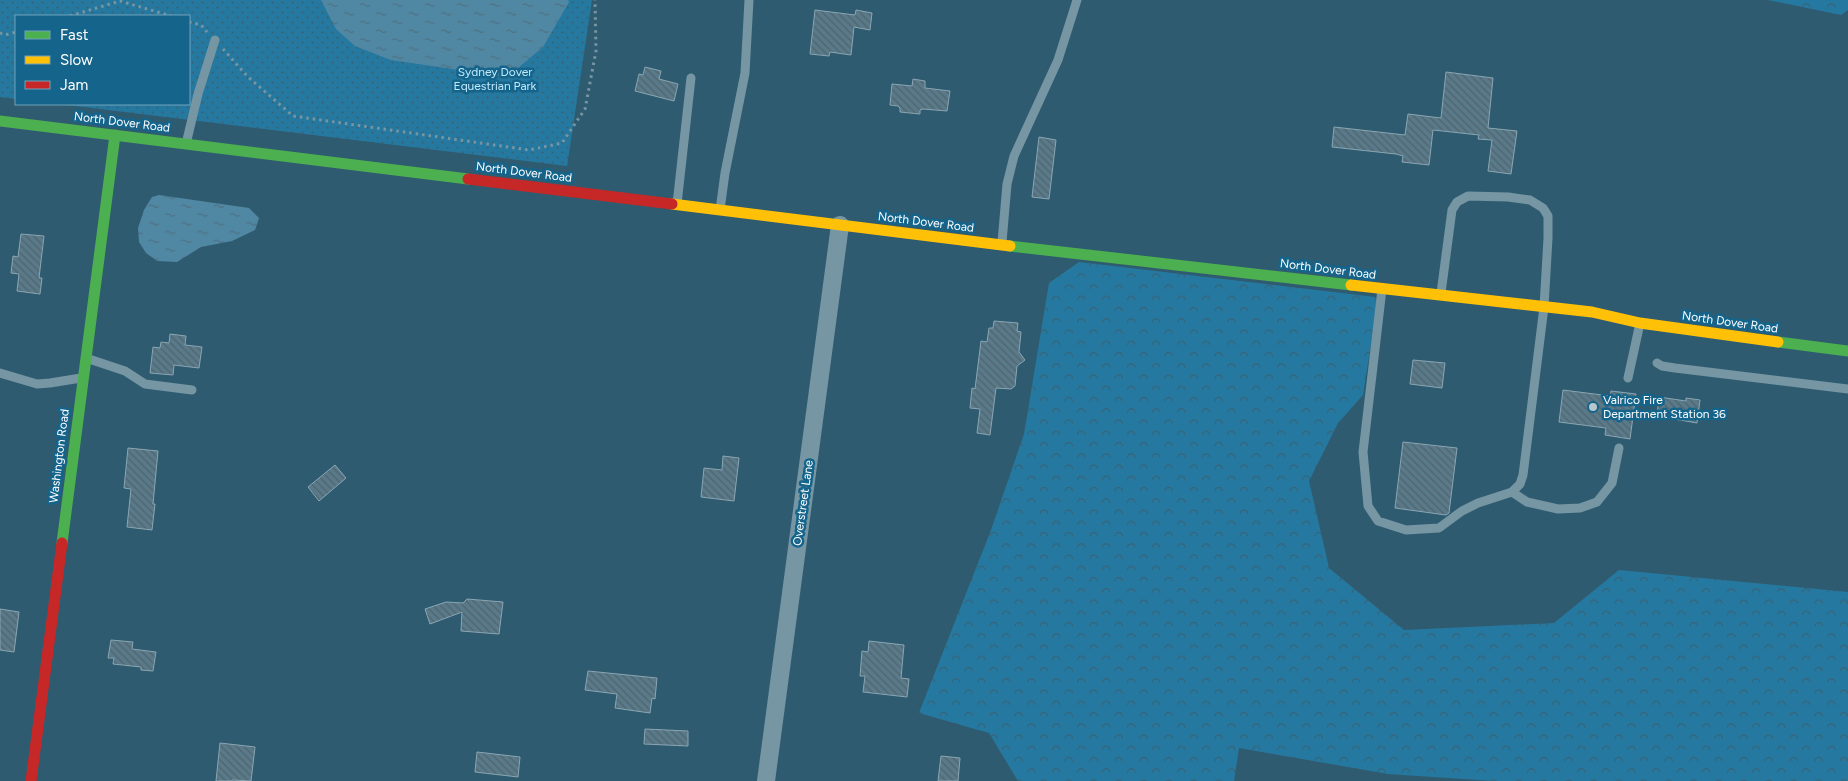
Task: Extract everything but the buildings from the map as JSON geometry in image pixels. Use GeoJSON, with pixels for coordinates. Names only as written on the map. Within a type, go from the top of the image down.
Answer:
{"type":"FeatureCollection","features":[{"type":"Feature","properties":{"kind":"street","name":"North Dover Road"},"geometry":{"type":"LineString","coordinates":[[0,121],[1001,245],[1592,312],[1640,323],[1848,351]]}},
{"type":"Feature","properties":{"kind":"street","name":"Washington Road"},"geometry":{"type":"LineString","coordinates":[[32,781],[115,135]]}},
{"type":"Feature","properties":{"kind":"street","name":"Overstreet Lane"},"geometry":{"type":"LineString","coordinates":[[766,781],[840,225]]}},
{"type":"Feature","properties":{"kind":"lane"},"geometry":{"type":"LineString","coordinates":[[720,210],[725,173],[745,74],[749,0]]}},
{"type":"Feature","properties":{"kind":"lane"},"geometry":{"type":"LineString","coordinates":[[1001,245],[1007,184],[1014,156],[1058,60],[1076,0]]}},
{"type":"Feature","properties":{"kind":"lane"},"geometry":{"type":"LineString","coordinates":[[186,144],[198,94],[215,40]]}},
{"type":"Feature","properties":{"kind":"lane"},"geometry":{"type":"LineString","coordinates":[[678,205],[691,78]]}},
{"type":"Feature","properties":{"kind":"lane"},"geometry":{"type":"LineString","coordinates":[[1382,289],[1363,452],[1368,506],[1378,521],[1406,530],[1439,528],[1462,511],[1478,503],[1512,492],[1520,484],[1523,475],[1544,307],[1548,216],[1543,208],[1530,200],[1508,197],[1468,196],[1457,202],[1452,210],[1440,296]]}},
{"type":"Feature","properties":{"kind":"lane"},"geometry":{"type":"LineString","coordinates":[[1628,378],[1640,323]]}},
{"type":"Feature","properties":{"kind":"lane"},"geometry":{"type":"LineString","coordinates":[[86,358],[125,371],[145,384],[192,390]]}},
{"type":"Feature","properties":{"kind":"lane"},"geometry":{"type":"LineString","coordinates":[[1657,363],[1662,366],[1675,368],[1848,389]]}},
{"type":"Feature","properties":{"kind":"lane"},"geometry":{"type":"LineString","coordinates":[[0,373],[38,384],[50,384],[83,378]]}},
{"type":"Feature","properties":{"kind":"lane"},"geometry":{"type":"LineString","coordinates":[[1512,492],[1527,502],[1558,509],[1580,508],[1597,502],[1612,483],[1619,448]]}},
{"type":"Feature","properties":{"kind":"path"},"geometry":{"type":"LineString","coordinates":[[190,22],[201,25],[248,77],[293,116],[529,150],[562,143],[585,109],[596,51],[595,0]]}},
{"type":"Feature","properties":{"kind":"path"},"geometry":{"type":"LineString","coordinates":[[74,15],[120,2],[167,15]]}},
{"type":"Feature","properties":{"kind":"path"},"geometry":{"type":"LineString","coordinates":[[0,34],[5,35],[15,32]]}},
{"type":"Feature","properties":{"kind":"green space","name":"Sydney Dover Equestrian Park"},"geometry":{"type":"Polygon","coordinates":[[[0,0],[592,0],[567,166],[67,105],[190,105],[190,15],[15,15],[15,99],[0,97],[0,0]]]}},
{"type":"Feature","properties":{"kind":"green space"},"geometry":{"type":"Polygon","coordinates":[[[1768,0],[1848,0],[1848,10],[1841,15],[1768,0]]]}},
{"type":"Feature","properties":{"kind":"green space"},"geometry":{"type":"Polygon","coordinates":[[[1079,262],[1375,297],[1375,318],[1363,395],[1338,423],[1309,481],[1329,568],[1404,630],[1554,623],[1619,570],[1848,592],[1848,781],[1494,781],[1388,774],[1239,748],[1234,781],[1018,781],[989,733],[919,713],[991,530],[1024,434],[1049,283],[1079,262]]]}},
{"type":"Feature","properties":{"kind":"water"},"geometry":{"type":"Polygon","coordinates":[[[321,0],[568,0],[569,2],[543,47],[507,77],[391,60],[355,46],[336,29],[321,0]]]}},
{"type":"Feature","properties":{"kind":"water"},"geometry":{"type":"Polygon","coordinates":[[[159,195],[249,208],[259,218],[255,230],[232,241],[201,247],[177,262],[157,261],[146,253],[139,242],[138,228],[144,210],[152,197],[159,195]]]}},
{"type":"Feature","properties":{"kind":"traffic: fast"},"geometry":{"type":"LineString","coordinates":[[0,121],[468,179]]}},
{"type":"Feature","properties":{"kind":"traffic: fast"},"geometry":{"type":"LineString","coordinates":[[62,543],[115,135]]}},
{"type":"Feature","properties":{"kind":"traffic: fast"},"geometry":{"type":"LineString","coordinates":[[1010,246],[1351,285]]}},
{"type":"Feature","properties":{"kind":"traffic: fast"},"geometry":{"type":"LineString","coordinates":[[1778,342],[1848,351]]}},
{"type":"Feature","properties":{"kind":"traffic: slow"},"geometry":{"type":"LineString","coordinates":[[672,204],[1010,246]]}},
{"type":"Feature","properties":{"kind":"traffic: slow"},"geometry":{"type":"LineString","coordinates":[[1351,285],[1592,312],[1640,323],[1778,342]]}},
{"type":"Feature","properties":{"kind":"traffic: jam"},"geometry":{"type":"LineString","coordinates":[[468,179],[672,204]]}},
{"type":"Feature","properties":{"kind":"traffic: jam"},"geometry":{"type":"LineString","coordinates":[[31,781],[62,543]]}},
{"type":"Feature","properties":{"kind":"place","name":"Valrico Fire Department Station 36"},"geometry":{"type":"Point","coordinates":[1593,407]}}]}
